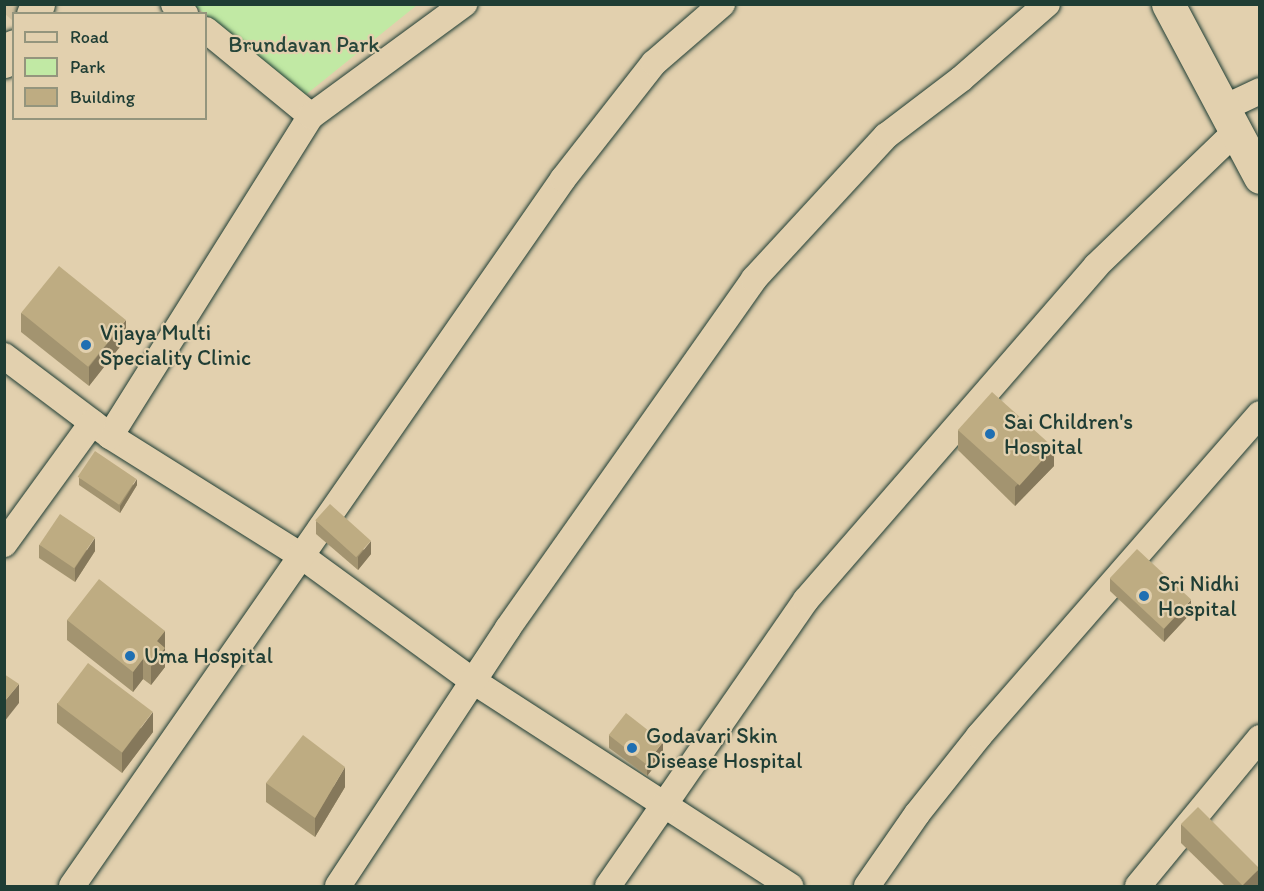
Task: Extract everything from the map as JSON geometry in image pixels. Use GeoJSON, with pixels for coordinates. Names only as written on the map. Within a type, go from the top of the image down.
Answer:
{"type":"FeatureCollection","features":[{"type":"Feature","properties":{"kind":"main road"},"geometry":{"type":"LineString","coordinates":[[1168,4],[1228,121],[1260,177]]}},
{"type":"Feature","properties":{"kind":"street"},"geometry":{"type":"LineString","coordinates":[[4,544],[100,430],[311,116],[464,4]]}},
{"type":"Feature","properties":{"kind":"street"},"geometry":{"type":"LineString","coordinates":[[72,886],[562,179],[654,63],[722,4]]}},
{"type":"Feature","properties":{"kind":"street"},"geometry":{"type":"LineString","coordinates":[[338,886],[473,681],[754,279],[886,136],[961,79],[1047,4]]}},
{"type":"Feature","properties":{"kind":"street"},"geometry":{"type":"LineString","coordinates":[[207,31],[311,116]]}},
{"type":"Feature","properties":{"kind":"street"},"geometry":{"type":"LineString","coordinates":[[608,886],[806,600],[1096,266],[1228,121],[1260,91]]}},
{"type":"Feature","properties":{"kind":"street"},"geometry":{"type":"LineString","coordinates":[[4,356],[100,430],[300,555],[473,681],[790,886]]}},
{"type":"Feature","properties":{"kind":"street"},"geometry":{"type":"LineString","coordinates":[[867,886],[917,814],[979,736],[1260,414]]}},
{"type":"Feature","properties":{"kind":"street"},"geometry":{"type":"LineString","coordinates":[[1138,886],[1260,738]]}},
{"type":"Feature","properties":{"kind":"shaded area"},"geometry":{"type":"Polygon","coordinates":[[[5,5],[21,5],[17,12],[12,12],[12,20],[5,14],[5,5]]]}},
{"type":"Feature","properties":{"kind":"green space","name":"Brundavan Park"},"geometry":{"type":"Polygon","coordinates":[[[194,5],[417,5],[303,97],[207,16],[207,12],[202,12],[194,5]]]}},
{"type":"Feature","properties":{"kind":"building"},"geometry":{"type":"Polygon","coordinates":[[[59,266],[126,320],[88,367],[21,313],[59,266]]]}},
{"type":"Feature","properties":{"kind":"building"},"geometry":{"type":"Polygon","coordinates":[[[992,392],[1054,448],[1020,485],[958,430],[992,392]]]}},
{"type":"Feature","properties":{"kind":"building"},"geometry":{"type":"Polygon","coordinates":[[[95,451],[136,479],[119,505],[78,477],[95,451]]]}},
{"type":"Feature","properties":{"kind":"building"},"geometry":{"type":"Polygon","coordinates":[[[330,504],[371,541],[356,557],[315,520],[330,504]]]}},
{"type":"Feature","properties":{"kind":"building"},"geometry":{"type":"Polygon","coordinates":[[[60,514],[95,537],[74,568],[39,545],[60,514]]]}},
{"type":"Feature","properties":{"kind":"building"},"geometry":{"type":"Polygon","coordinates":[[[1137,549],[1191,599],[1164,629],[1110,578],[1137,549]]]}},
{"type":"Feature","properties":{"kind":"building"},"geometry":{"type":"Polygon","coordinates":[[[99,579],[165,631],[157,641],[165,648],[151,666],[143,659],[133,672],[67,620],[99,579]]]}},
{"type":"Feature","properties":{"kind":"building"},"geometry":{"type":"Polygon","coordinates":[[[88,663],[153,712],[122,752],[57,704],[88,663]]]}},
{"type":"Feature","properties":{"kind":"building"},"geometry":{"type":"Polygon","coordinates":[[[4,674],[19,684],[4,702],[4,674]]]}},
{"type":"Feature","properties":{"kind":"building"},"geometry":{"type":"Polygon","coordinates":[[[626,713],[663,742],[646,764],[609,735],[626,713]]]}},
{"type":"Feature","properties":{"kind":"building"},"geometry":{"type":"Polygon","coordinates":[[[303,735],[345,767],[315,818],[266,783],[303,735]]]}},
{"type":"Feature","properties":{"kind":"building"},"geometry":{"type":"Polygon","coordinates":[[[1198,807],[1260,869],[1243,885],[1181,824],[1198,807]]]}},
{"type":"Feature","properties":{"kind":"place","name":"Vijaya Multi Speciality Clinic"},"geometry":{"type":"Point","coordinates":[86,345]}},
{"type":"Feature","properties":{"kind":"place","name":"Sai Children's Hospital"},"geometry":{"type":"Point","coordinates":[990,434]}},
{"type":"Feature","properties":{"kind":"place","name":"Sri Nidhi Hospital"},"geometry":{"type":"Point","coordinates":[1144,596]}},
{"type":"Feature","properties":{"kind":"place","name":"Uma Hospital"},"geometry":{"type":"Point","coordinates":[130,656]}},
{"type":"Feature","properties":{"kind":"place","name":"Godavari Skin Disease Hospital"},"geometry":{"type":"Point","coordinates":[632,748]}}]}
